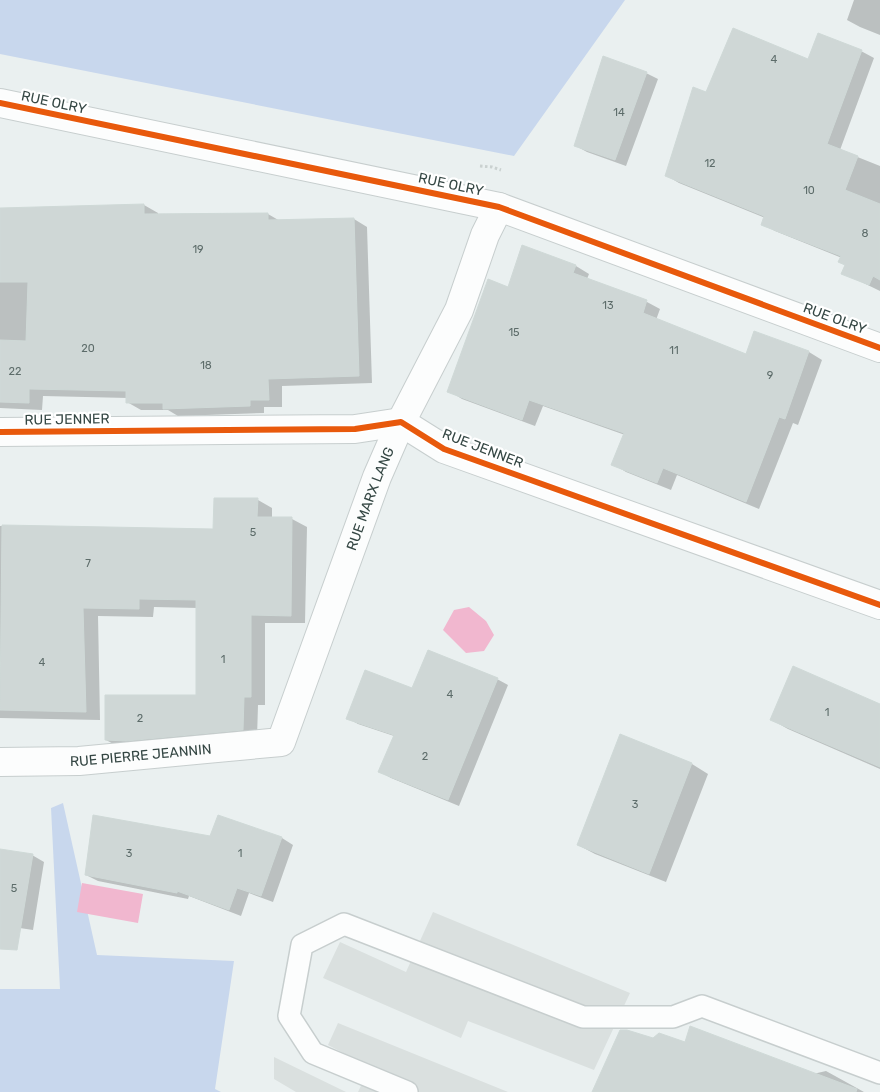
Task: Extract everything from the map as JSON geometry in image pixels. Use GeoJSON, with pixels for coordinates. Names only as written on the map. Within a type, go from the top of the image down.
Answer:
{"type":"FeatureCollection","features":[{"type":"Feature","properties":{"kind":"street","name":"RUE OLRY"},"geometry":{"type":"LineString","coordinates":[[0,103],[499,207],[880,348]]}},
{"type":"Feature","properties":{"kind":"street","name":"RUE MARX LANG"},"geometry":{"type":"LineString","coordinates":[[281,742],[378,477],[401,422],[459,310],[485,235],[499,207]]}},
{"type":"Feature","properties":{"kind":"street","name":"RUE JENNER"},"geometry":{"type":"LineString","coordinates":[[0,432],[355,429],[401,422],[444,449],[880,605]]}},
{"type":"Feature","properties":{"kind":"street","name":"RUE PIERRE JEANNIN"},"geometry":{"type":"LineString","coordinates":[[0,762],[79,761],[281,742]]}},
{"type":"Feature","properties":{"kind":"lane"},"geometry":{"type":"LineString","coordinates":[[407,1092],[312,1053],[289,1016],[302,946],[344,924],[583,1017],[673,1017],[702,1006],[880,1072]]}},
{"type":"Feature","properties":{"kind":"shaded area"},"geometry":{"type":"Polygon","coordinates":[[[0,0],[625,0],[514,156],[0,54],[0,0]]]}},
{"type":"Feature","properties":{"kind":"shaded area"},"geometry":{"type":"Polygon","coordinates":[[[469,607],[486,621],[494,635],[484,651],[466,653],[443,630],[454,610],[469,607]]]}},
{"type":"Feature","properties":{"kind":"shaded area"},"geometry":{"type":"Polygon","coordinates":[[[63,803],[97,955],[234,961],[215,1089],[221,1092],[0,1092],[0,989],[60,989],[51,808],[63,803]]]}},
{"type":"Feature","properties":{"kind":"shaded area"},"geometry":{"type":"Polygon","coordinates":[[[82,883],[143,894],[138,923],[77,912],[82,883]]]}},
{"type":"Feature","properties":{"kind":"shaded area"},"geometry":{"type":"Polygon","coordinates":[[[433,912],[630,993],[594,1070],[468,1021],[461,1038],[323,978],[340,942],[406,972],[433,912]]]}},
{"type":"Feature","properties":{"kind":"shaded area"},"geometry":{"type":"Polygon","coordinates":[[[338,1023],[508,1092],[358,1092],[370,1067],[328,1045],[338,1023]]]}},
{"type":"Feature","properties":{"kind":"shaded area"},"geometry":{"type":"Polygon","coordinates":[[[274,1057],[346,1092],[296,1092],[274,1079],[274,1057]]]}},
{"type":"Feature","properties":{"kind":"building"},"geometry":{"type":"Polygon","coordinates":[[[733,28],[808,59],[818,33],[862,50],[827,144],[858,156],[845,190],[880,204],[880,280],[873,276],[869,285],[841,274],[845,265],[838,262],[841,256],[761,225],[764,216],[665,176],[693,87],[706,92],[733,28]]]}},
{"type":"Feature","properties":{"kind":"building"},"geometry":{"type":"Polygon","coordinates":[[[603,56],[647,72],[615,160],[574,146],[603,56]]]}},
{"type":"Feature","properties":{"kind":"building"},"geometry":{"type":"Polygon","coordinates":[[[144,204],[144,214],[268,213],[268,220],[354,218],[359,376],[268,379],[269,400],[250,400],[250,406],[163,409],[163,403],[126,403],[126,391],[29,389],[29,403],[0,402],[0,340],[26,341],[28,282],[0,282],[0,208],[144,204]]]}},
{"type":"Feature","properties":{"kind":"building"},"geometry":{"type":"Polygon","coordinates":[[[522,245],[576,265],[573,273],[647,300],[643,313],[746,354],[754,331],[809,351],[785,419],[779,417],[746,502],[663,468],[657,483],[611,465],[624,433],[529,400],[522,420],[447,392],[488,279],[508,287],[522,245]]]}},
{"type":"Feature","properties":{"kind":"building"},"geometry":{"type":"Polygon","coordinates":[[[214,498],[258,498],[257,517],[292,517],[291,616],[251,615],[251,697],[244,697],[243,730],[126,741],[105,740],[105,695],[196,695],[196,600],[139,599],[139,609],[83,608],[86,712],[0,710],[2,525],[213,529],[214,498]]]}},
{"type":"Feature","properties":{"kind":"building"},"geometry":{"type":"Polygon","coordinates":[[[428,650],[498,678],[448,800],[378,772],[394,735],[346,719],[365,670],[412,688],[428,650]]]}},
{"type":"Feature","properties":{"kind":"building"},"geometry":{"type":"Polygon","coordinates":[[[793,666],[880,704],[880,767],[770,720],[793,666]]]}},
{"type":"Feature","properties":{"kind":"building"},"geometry":{"type":"Polygon","coordinates":[[[620,734],[692,763],[649,874],[577,845],[620,734]]]}},
{"type":"Feature","properties":{"kind":"building"},"geometry":{"type":"Polygon","coordinates":[[[93,815],[210,836],[218,815],[282,837],[261,896],[237,888],[229,910],[177,891],[177,893],[85,875],[93,815]]]}},
{"type":"Feature","properties":{"kind":"building"},"geometry":{"type":"Polygon","coordinates":[[[0,849],[33,854],[17,950],[0,949],[0,849]]]}},
{"type":"Feature","properties":{"kind":"building"},"geometry":{"type":"Polygon","coordinates":[[[690,1026],[857,1089],[856,1092],[592,1092],[620,1030],[627,1030],[653,1038],[659,1033],[685,1042],[690,1026]]]}},
{"type":"Feature","properties":{"kind":"cycle path"},"geometry":{"type":"LineString","coordinates":[[0,103],[499,207],[880,348]]}},
{"type":"Feature","properties":{"kind":"cycle path"},"geometry":{"type":"LineString","coordinates":[[0,432],[355,429],[401,422],[444,449],[880,605]]}}]}
